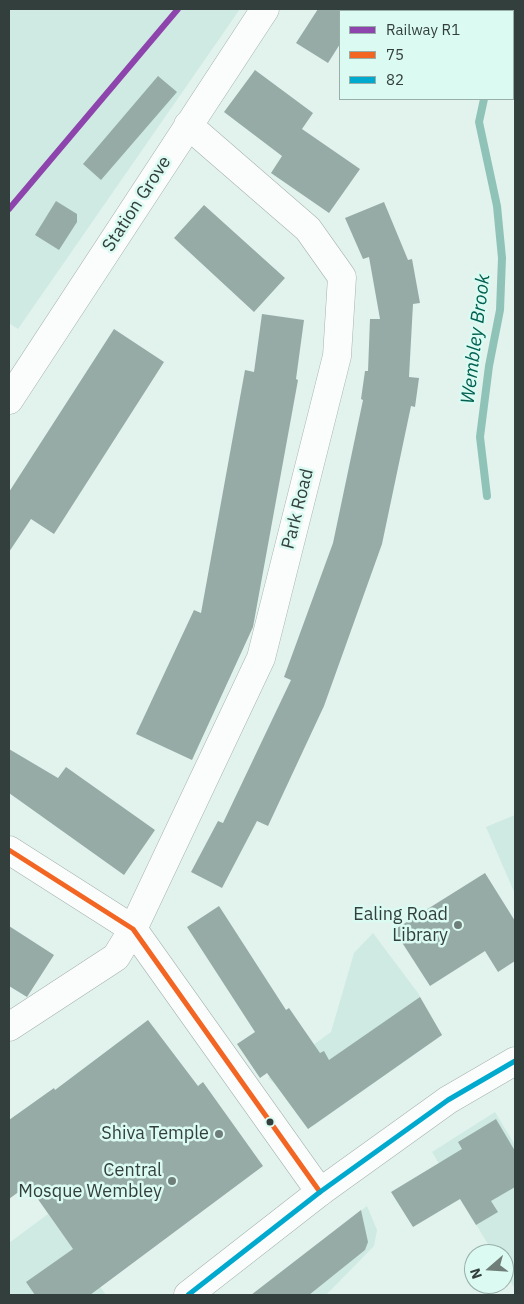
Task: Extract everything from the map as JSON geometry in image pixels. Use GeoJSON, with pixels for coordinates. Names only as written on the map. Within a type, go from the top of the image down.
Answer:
{"type":"FeatureCollection","features":[{"type":"Feature","properties":{"kind":"street","name":"Station Grove"},"geometry":{"type":"LineString","coordinates":[[9,400],[265,9]]}},
{"type":"Feature","properties":{"kind":"street","name":"Park Road"},"geometry":{"type":"LineString","coordinates":[[9,1027],[116,957],[132,930],[261,658],[337,356],[342,277],[308,229],[188,125]]}},
{"type":"Feature","properties":{"kind":"street"},"geometry":{"type":"LineString","coordinates":[[9,850],[132,930],[320,1192]]}},
{"type":"Feature","properties":{"kind":"street"},"geometry":{"type":"LineString","coordinates":[[188,1295],[320,1192],[448,1100],[515,1061]]}},
{"type":"Feature","properties":{"kind":"shaded area"},"geometry":{"type":"Polygon","coordinates":[[[9,9],[240,9],[18,329],[9,323],[9,9]]]}},
{"type":"Feature","properties":{"kind":"shaded area"},"geometry":{"type":"Polygon","coordinates":[[[515,815],[515,894],[486,827],[515,815]]]}},
{"type":"Feature","properties":{"kind":"shaded area"},"geometry":{"type":"Polygon","coordinates":[[[373,933],[418,993],[442,1035],[313,1126],[305,1125],[275,1084],[268,1078],[331,1032],[354,953],[373,933]]]}},
{"type":"Feature","properties":{"kind":"shaded area"},"geometry":{"type":"Polygon","coordinates":[[[495,1112],[515,1145],[515,1289],[514,1244],[488,1244],[432,1152],[495,1112]]]}},
{"type":"Feature","properties":{"kind":"shaded area"},"geometry":{"type":"Polygon","coordinates":[[[367,1206],[377,1230],[374,1246],[326,1295],[252,1295],[367,1206]]]}},
{"type":"Feature","properties":{"kind":"shaded area"},"geometry":{"type":"Polygon","coordinates":[[[48,1214],[106,1295],[9,1295],[9,1243],[48,1214]]]}},
{"type":"Feature","properties":{"kind":"building"},"geometry":{"type":"Polygon","coordinates":[[[318,9],[340,9],[339,46],[328,63],[296,43],[318,9]]]}},
{"type":"Feature","properties":{"kind":"building"},"geometry":{"type":"Polygon","coordinates":[[[255,70],[313,113],[302,129],[360,169],[329,213],[271,173],[282,156],[224,112],[255,70]]]}},
{"type":"Feature","properties":{"kind":"building"},"geometry":{"type":"Polygon","coordinates":[[[158,76],[177,92],[101,180],[83,164],[158,76]]]}},
{"type":"Feature","properties":{"kind":"building"},"geometry":{"type":"Polygon","coordinates":[[[56,201],[77,214],[77,222],[59,250],[35,235],[56,201]]]}},
{"type":"Feature","properties":{"kind":"building"},"geometry":{"type":"Polygon","coordinates":[[[384,202],[408,260],[412,259],[420,303],[413,304],[409,377],[419,378],[415,407],[411,406],[382,544],[324,706],[268,826],[257,821],[222,888],[191,872],[218,821],[223,823],[291,680],[284,677],[333,543],[363,400],[361,399],[365,371],[368,371],[370,319],[380,319],[369,257],[363,259],[345,218],[384,202]]]}},
{"type":"Feature","properties":{"kind":"building"},"geometry":{"type":"Polygon","coordinates":[[[204,205],[285,278],[254,312],[174,238],[204,205]]]}},
{"type":"Feature","properties":{"kind":"building"},"geometry":{"type":"Polygon","coordinates":[[[262,314],[304,320],[296,379],[298,380],[253,627],[192,760],[136,734],[194,610],[201,613],[245,370],[254,372],[262,314]]]}},
{"type":"Feature","properties":{"kind":"building"},"geometry":{"type":"Polygon","coordinates":[[[114,329],[164,362],[54,534],[31,519],[9,552],[9,492],[114,329]]]}},
{"type":"Feature","properties":{"kind":"building"},"geometry":{"type":"Polygon","coordinates":[[[9,749],[58,778],[66,767],[155,830],[124,875],[9,793],[9,749]]]}},
{"type":"Feature","properties":{"kind":"building","name":"Ealing Road Library"},"geometry":{"type":"Polygon","coordinates":[[[485,873],[515,921],[515,961],[498,972],[485,951],[430,986],[394,930],[485,873]]]}},
{"type":"Feature","properties":{"kind":"building"},"geometry":{"type":"Polygon","coordinates":[[[219,906],[286,1010],[289,1008],[320,1053],[324,1051],[329,1060],[420,997],[442,1035],[308,1129],[267,1073],[260,1078],[237,1044],[255,1032],[187,927],[219,906]]]}},
{"type":"Feature","properties":{"kind":"building"},"geometry":{"type":"Polygon","coordinates":[[[9,926],[54,955],[27,997],[9,986],[9,926]]]}},
{"type":"Feature","properties":{"kind":"building"},"geometry":{"type":"Polygon","coordinates":[[[148,1020],[198,1086],[203,1082],[263,1166],[90,1295],[35,1295],[26,1282],[73,1249],[28,1185],[9,1199],[9,1120],[54,1088],[55,1090],[148,1020]]]}},
{"type":"Feature","properties":{"kind":"building"},"geometry":{"type":"Polygon","coordinates":[[[496,1119],[515,1151],[515,1187],[491,1201],[498,1212],[476,1225],[460,1199],[413,1227],[391,1192],[462,1149],[458,1142],[496,1119]]]}},
{"type":"Feature","properties":{"kind":"building"},"geometry":{"type":"Polygon","coordinates":[[[361,1210],[368,1242],[365,1250],[309,1295],[251,1295],[361,1210]]]}},
{"type":"Feature","properties":{"kind":"waterway","name":"Wembley Brook"},"geometry":{"type":"LineString","coordinates":[[484,100],[479,122],[497,206],[502,258],[500,310],[489,366],[480,437],[487,496]]}},
{"type":"Feature","properties":{"kind":"rail line","name":"R1"},"geometry":{"type":"LineString","coordinates":[[9,209],[178,9]]}},
{"type":"Feature","properties":{"kind":"transit line","name":"75"},"geometry":{"type":"LineString","coordinates":[[9,850],[133,929],[320,1192]]}},
{"type":"Feature","properties":{"kind":"transit line","name":"82"},"geometry":{"type":"LineString","coordinates":[[188,1295],[320,1192],[448,1100],[515,1061]]}},
{"type":"Feature","properties":{"kind":"place","name":"Ealing Road Library"},"geometry":{"type":"Point","coordinates":[458,925]}},
{"type":"Feature","properties":{"kind":"place","name":"Shiva Temple"},"geometry":{"type":"Point","coordinates":[219,1134]}},
{"type":"Feature","properties":{"kind":"place","name":"Central Mosque Wembley"},"geometry":{"type":"Point","coordinates":[172,1181]}}]}
